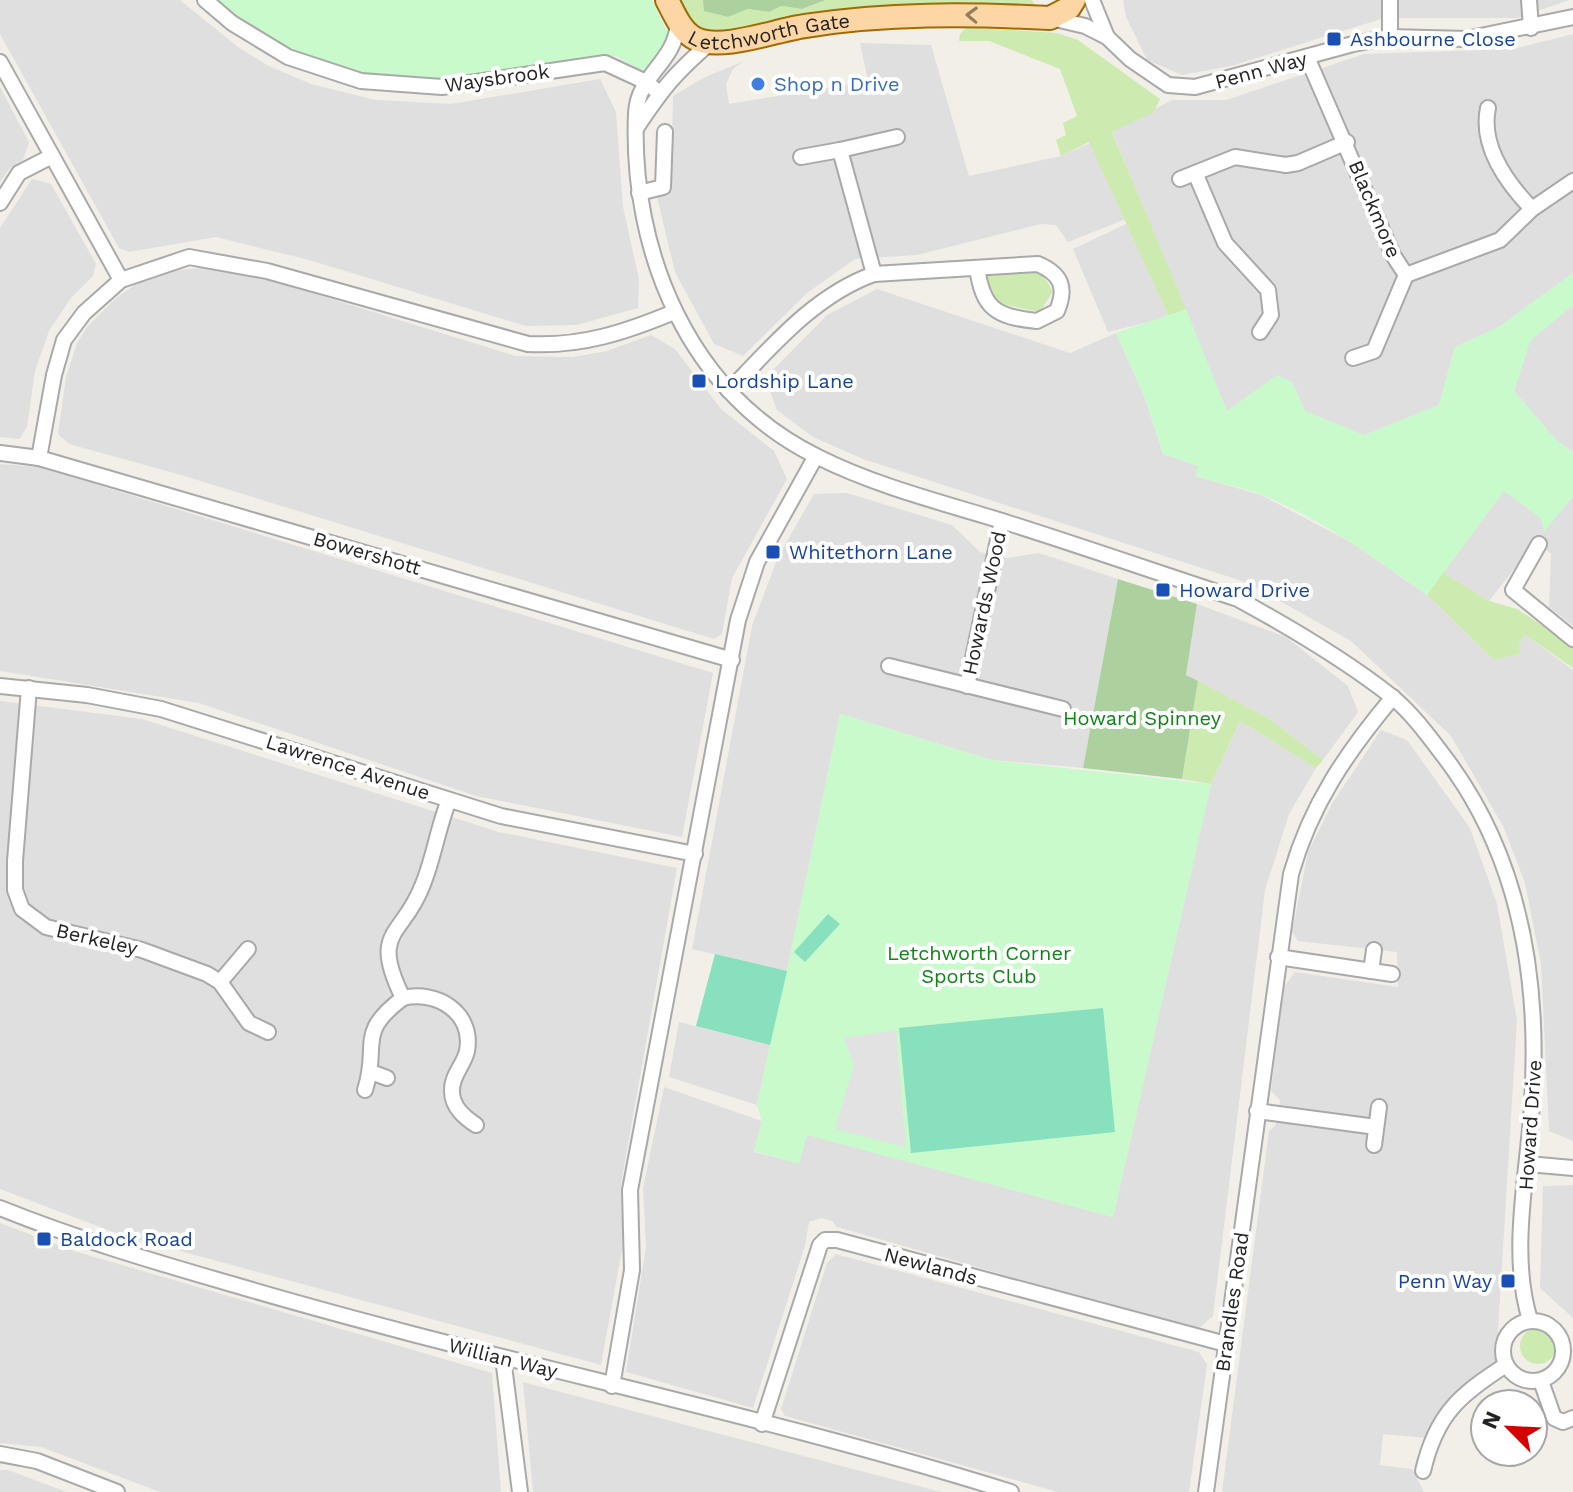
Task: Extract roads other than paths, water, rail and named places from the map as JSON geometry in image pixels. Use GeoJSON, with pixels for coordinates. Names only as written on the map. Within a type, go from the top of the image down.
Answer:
{"type":"FeatureCollection","features":[{"type":"Feature","properties":{"kind":"main road"},"geometry":{"type":"LineString","coordinates":[[1050,18],[1069,8],[1074,0]]}},
{"type":"Feature","properties":{"kind":"main road","name":"Letchworth Gate"},"geometry":{"type":"LineString","coordinates":[[668,1],[678,23],[694,38],[711,42],[803,26],[903,15],[1050,18]]}},
{"type":"Feature","properties":{"kind":"street","name":"Waysbrook"},"geometry":{"type":"LineString","coordinates":[[205,0],[232,23],[288,57],[335,75],[373,83],[430,87],[471,84],[605,63],[646,82],[658,92]]}},
{"type":"Feature","properties":{"kind":"street","name":"Penn Way"},"geometry":{"type":"LineString","coordinates":[[1092,0],[1107,37]]}},
{"type":"Feature","properties":{"kind":"street"},"geometry":{"type":"LineString","coordinates":[[1390,0],[1390,37]]}},
{"type":"Feature","properties":{"kind":"street"},"geometry":{"type":"LineString","coordinates":[[1529,0],[1531,28]]}},
{"type":"Feature","properties":{"kind":"street","name":"Penn Way"},"geometry":{"type":"LineString","coordinates":[[1050,18],[1085,26],[1107,37],[1130,59],[1168,85],[1195,87],[1390,37],[1466,39],[1573,17]]}},
{"type":"Feature","properties":{"kind":"street","name":"Howard Drive"},"geometry":{"type":"LineString","coordinates":[[678,23],[677,42],[646,82],[636,110],[639,193],[652,259],[674,312],[693,344],[729,391],[781,436],[852,473],[1238,599],[1290,627],[1393,697],[1430,738],[1467,788],[1483,815],[1510,880],[1529,961],[1535,1021],[1519,1280],[1530,1320]]}},
{"type":"Feature","properties":{"kind":"street"},"geometry":{"type":"LineString","coordinates":[[636,127],[658,92],[711,42]]}},
{"type":"Feature","properties":{"kind":"street","name":"Blackmore"},"geometry":{"type":"LineString","coordinates":[[1307,57],[1347,142],[1393,255],[1406,275]]}},
{"type":"Feature","properties":{"kind":"street"},"geometry":{"type":"LineString","coordinates":[[0,62],[121,280]]}},
{"type":"Feature","properties":{"kind":"street"},"geometry":{"type":"LineString","coordinates":[[1488,108],[1485,122],[1488,142],[1510,184],[1532,209]]}},
{"type":"Feature","properties":{"kind":"street"},"geometry":{"type":"LineString","coordinates":[[639,193],[663,187],[665,132]]}},
{"type":"Feature","properties":{"kind":"street"},"geometry":{"type":"LineString","coordinates":[[801,157],[897,137]]}},
{"type":"Feature","properties":{"kind":"street","name":"Blackmore"},"geometry":{"type":"LineString","coordinates":[[1180,179],[1235,157],[1286,165],[1298,163],[1347,142]]}},
{"type":"Feature","properties":{"kind":"street"},"geometry":{"type":"LineString","coordinates":[[840,150],[874,274]]}},
{"type":"Feature","properties":{"kind":"street"},"geometry":{"type":"LineString","coordinates":[[0,203],[19,173],[52,156]]}},
{"type":"Feature","properties":{"kind":"street"},"geometry":{"type":"LineString","coordinates":[[1196,175],[1225,243],[1268,290],[1271,315],[1260,332]]}},
{"type":"Feature","properties":{"kind":"street","name":"Blackmore"},"geometry":{"type":"LineString","coordinates":[[1353,358],[1374,351],[1406,275],[1500,240],[1532,209],[1573,181]]}},
{"type":"Feature","properties":{"kind":"street"},"geometry":{"type":"LineString","coordinates":[[39,458],[54,375],[64,340],[84,313],[121,280],[189,257],[267,271],[528,344],[559,346],[608,337],[674,312]]}},
{"type":"Feature","properties":{"kind":"street"},"geometry":{"type":"LineString","coordinates":[[729,391],[826,297],[874,274],[1038,264],[1061,279],[1063,294],[1057,311],[1037,321],[994,308],[983,300],[977,268]]}},
{"type":"Feature","properties":{"kind":"street","name":"Bowershott"},"geometry":{"type":"LineString","coordinates":[[0,453],[39,458],[732,660]]}},
{"type":"Feature","properties":{"kind":"street"},"geometry":{"type":"LineString","coordinates":[[612,1386],[632,1270],[630,1190],[744,592],[757,562],[816,456]]}},
{"type":"Feature","properties":{"kind":"street","name":"Howards Wood"},"geometry":{"type":"LineString","coordinates":[[967,686],[1002,521]]}},
{"type":"Feature","properties":{"kind":"street"},"geometry":{"type":"LineString","coordinates":[[1539,544],[1513,590],[1573,639]]}},
{"type":"Feature","properties":{"kind":"street","name":"Howards Wood"},"geometry":{"type":"LineString","coordinates":[[889,666],[1063,709]]}},
{"type":"Feature","properties":{"kind":"street","name":"Lawrence Avenue"},"geometry":{"type":"LineString","coordinates":[[0,686],[119,699],[197,718],[529,824],[695,854]]}},
{"type":"Feature","properties":{"kind":"street","name":"Berkeley"},"geometry":{"type":"LineString","coordinates":[[29,688],[7,860],[17,899],[37,922],[63,932],[167,957],[220,982],[249,1023],[268,1032]]}},
{"type":"Feature","properties":{"kind":"street","name":"Brandles Road"},"geometry":{"type":"LineString","coordinates":[[1206,1492],[1291,874],[1307,825],[1338,766],[1393,697]]}},
{"type":"Feature","properties":{"kind":"street"},"geometry":{"type":"LineString","coordinates":[[403,998],[390,968],[389,946],[397,925],[423,887],[449,800]]}},
{"type":"Feature","properties":{"kind":"street"},"geometry":{"type":"LineString","coordinates":[[220,982],[248,949]]}},
{"type":"Feature","properties":{"kind":"street"},"geometry":{"type":"LineString","coordinates":[[1371,971],[1374,950]]}},
{"type":"Feature","properties":{"kind":"street"},"geometry":{"type":"LineString","coordinates":[[1278,957],[1392,974]]}},
{"type":"Feature","properties":{"kind":"street"},"geometry":{"type":"LineString","coordinates":[[365,1090],[371,1072],[369,1046],[373,1029],[385,1011],[403,998],[424,996],[440,1000],[461,1019],[467,1049],[452,1083],[452,1099],[460,1112],[476,1125]]}},
{"type":"Feature","properties":{"kind":"street"},"geometry":{"type":"LineString","coordinates":[[243,1038],[249,1023]]}},
{"type":"Feature","properties":{"kind":"street"},"geometry":{"type":"LineString","coordinates":[[371,1072],[387,1078]]}},
{"type":"Feature","properties":{"kind":"street"},"geometry":{"type":"LineString","coordinates":[[1374,1145],[1379,1107]]}},
{"type":"Feature","properties":{"kind":"street"},"geometry":{"type":"LineString","coordinates":[[1257,1111],[1376,1127]]}},
{"type":"Feature","properties":{"kind":"street"},"geometry":{"type":"LineString","coordinates":[[1528,1164],[1573,1168]]}},
{"type":"Feature","properties":{"kind":"street","name":"Willian Way"},"geometry":{"type":"LineString","coordinates":[[0,1208],[76,1238],[372,1325],[762,1424],[1011,1492]]}},
{"type":"Feature","properties":{"kind":"street","name":"Newlands"},"geometry":{"type":"LineString","coordinates":[[762,1424],[820,1245],[825,1240],[837,1240],[1226,1344]]}},
{"type":"Feature","properties":{"kind":"street"},"geometry":{"type":"LineString","coordinates":[[1530,1320],[1543,1322],[1557,1332],[1562,1342],[1560,1366],[1541,1381],[1521,1379],[1506,1365],[1503,1355],[1508,1335],[1530,1320]]}},
{"type":"Feature","properties":{"kind":"street"},"geometry":{"type":"LineString","coordinates":[[1557,1332],[1573,1333]]}},
{"type":"Feature","properties":{"kind":"street"},"geometry":{"type":"LineString","coordinates":[[503,1358],[520,1492]]}},
{"type":"Feature","properties":{"kind":"street"},"geometry":{"type":"LineString","coordinates":[[1423,1471],[1437,1424],[1477,1383],[1506,1365]]}},
{"type":"Feature","properties":{"kind":"street"},"geometry":{"type":"LineString","coordinates":[[1541,1381],[1554,1418],[1563,1422],[1573,1418]]}},
{"type":"Feature","properties":{"kind":"street"},"geometry":{"type":"LineString","coordinates":[[0,1454],[37,1461],[117,1492]]}},
{"type":"Feature","properties":{"kind":"place","name":"Ashbourne Close"},"geometry":{"type":"Point","coordinates":[1334,39]}},
{"type":"Feature","properties":{"kind":"place","name":"Shop n Drive"},"geometry":{"type":"Point","coordinates":[758,84]}},
{"type":"Feature","properties":{"kind":"place","name":"Lordship Lane"},"geometry":{"type":"Point","coordinates":[699,381]}},
{"type":"Feature","properties":{"kind":"place","name":"Whitethorn Lane"},"geometry":{"type":"Point","coordinates":[773,552]}},
{"type":"Feature","properties":{"kind":"place","name":"Howard Drive"},"geometry":{"type":"Point","coordinates":[1163,590]}},
{"type":"Feature","properties":{"kind":"place","name":"Baldock Road"},"geometry":{"type":"Point","coordinates":[44,1239]}},
{"type":"Feature","properties":{"kind":"place","name":"Penn Way"},"geometry":{"type":"Point","coordinates":[1508,1281]}},
{"type":"Feature","properties":{"kind":"park label","name":"Howard Spinney"},"geometry":{"type":"Point","coordinates":[1142,718]}},
{"type":"Feature","properties":{"kind":"park label","name":"Letchworth Corner Sports Club"},"geometry":{"type":"Point","coordinates":[979,964]}}]}
